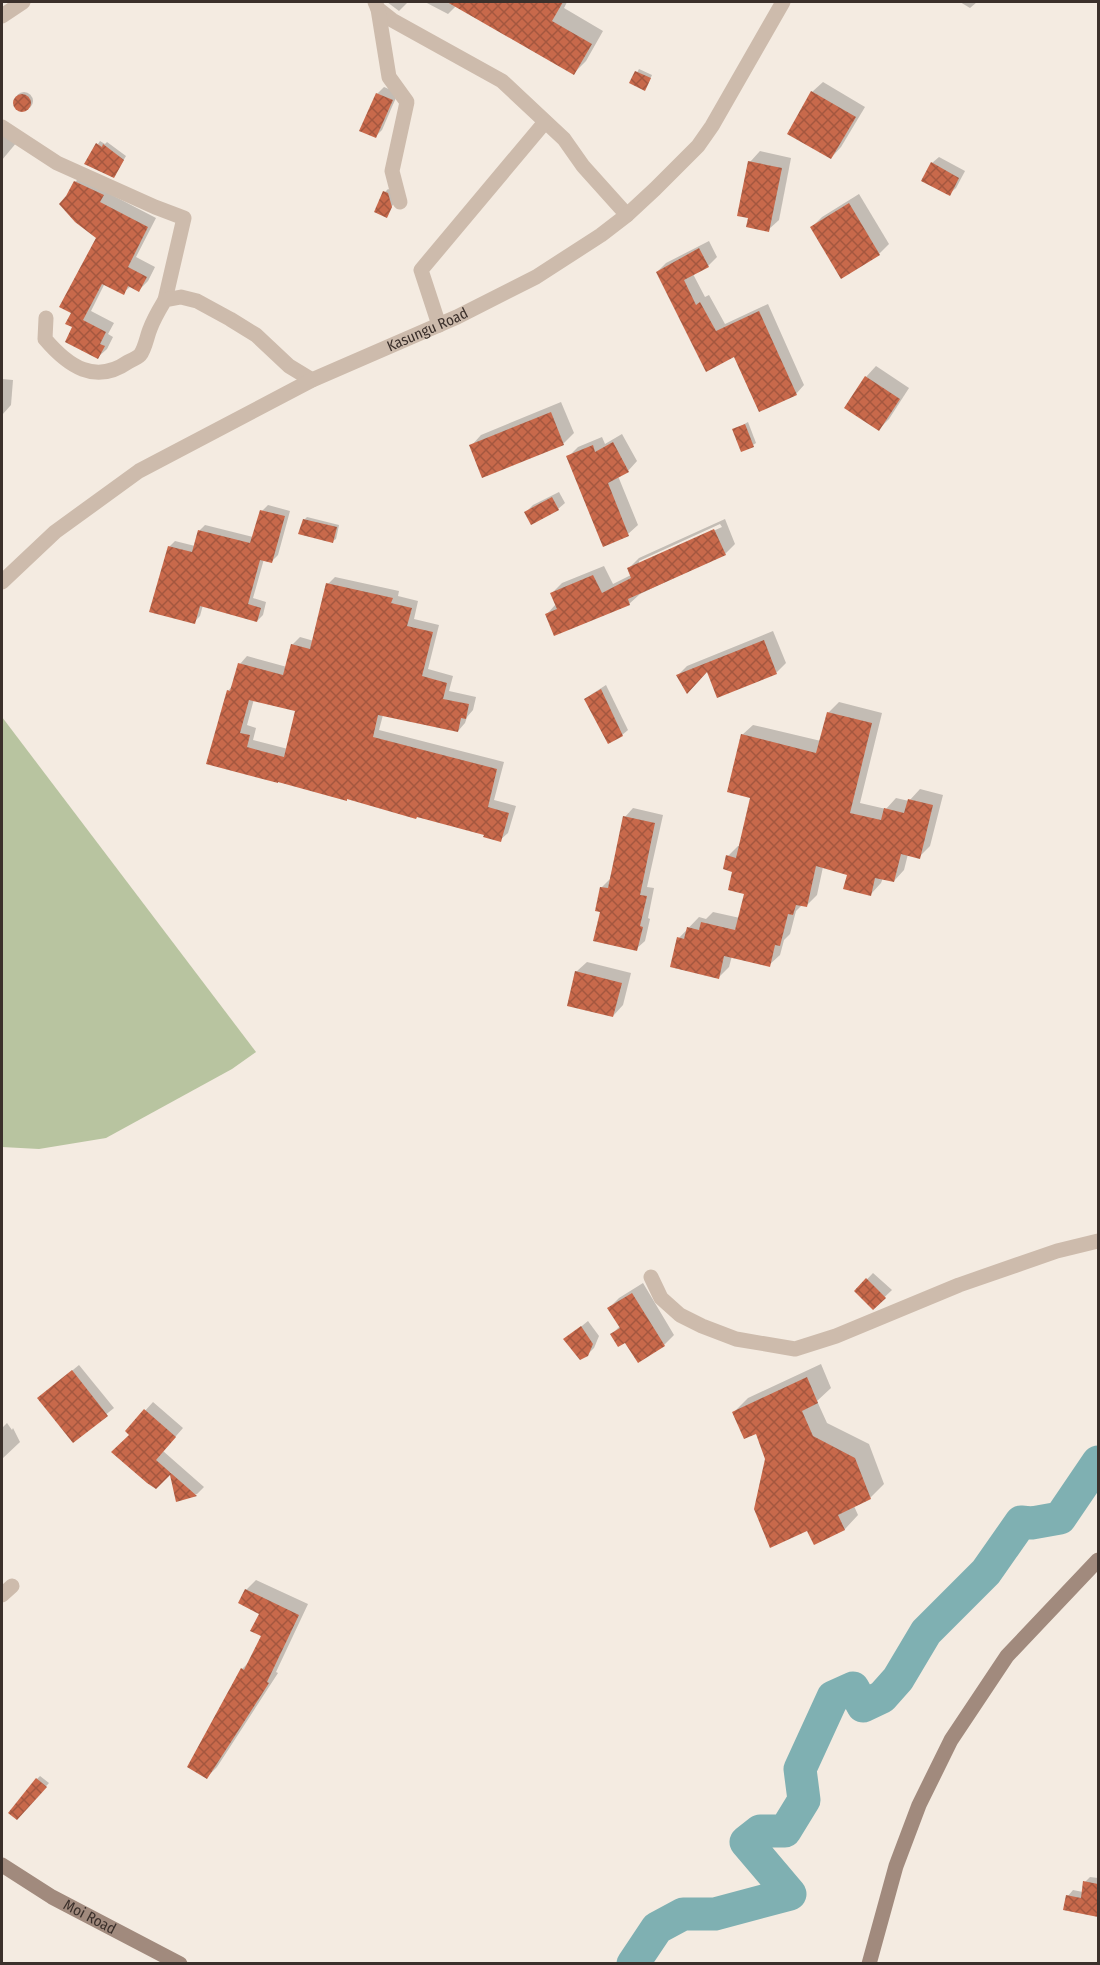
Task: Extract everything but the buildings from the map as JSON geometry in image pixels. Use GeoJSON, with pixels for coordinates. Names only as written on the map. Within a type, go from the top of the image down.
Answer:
{"type":"FeatureCollection","features":[{"type":"Feature","properties":{"kind":"main road"},"geometry":{"type":"LineString","coordinates":[[869,1964],[896,1866],[920,1805],[951,1740],[1007,1656],[1098,1560]]}},
{"type":"Feature","properties":{"kind":"main road","name":"Moi Road"},"geometry":{"type":"LineString","coordinates":[[2,1865],[52,1897],[180,1964]]}},
{"type":"Feature","properties":{"kind":"street"},"geometry":{"type":"LineString","coordinates":[[2,16],[23,2]]}},
{"type":"Feature","properties":{"kind":"street","name":"Kasungu Road"},"geometry":{"type":"LineString","coordinates":[[2,582],[55,532],[139,471],[312,380],[439,325],[536,277],[577,252],[627,215],[698,146],[712,126],[783,2]]}},
{"type":"Feature","properties":{"kind":"street"},"geometry":{"type":"LineString","coordinates":[[376,5],[392,20],[502,81],[564,140],[627,215]]}},
{"type":"Feature","properties":{"kind":"street"},"geometry":{"type":"LineString","coordinates":[[376,5],[389,77],[407,102],[392,171],[400,202]]}},
{"type":"Feature","properties":{"kind":"street"},"geometry":{"type":"LineString","coordinates":[[439,325],[421,270],[545,122]]}},
{"type":"Feature","properties":{"kind":"street"},"geometry":{"type":"LineString","coordinates":[[2,127],[57,163],[184,218],[165,300],[156,315],[141,354],[120,368],[105,373],[91,373],[73,366],[45,339],[46,318]]}},
{"type":"Feature","properties":{"kind":"street"},"geometry":{"type":"LineString","coordinates":[[165,300],[181,297],[197,302],[230,319],[256,335],[289,366],[312,380]]}},
{"type":"Feature","properties":{"kind":"street"},"geometry":{"type":"LineString","coordinates":[[651,1277],[661,1298],[680,1315],[736,1339],[795,1349],[836,1336],[959,1285],[1058,1251],[1098,1241]]}},
{"type":"Feature","properties":{"kind":"green space"},"geometry":{"type":"Polygon","coordinates":[[[2,717],[256,1052],[232,1069],[106,1138],[39,1149],[2,1147],[2,717]]]}},
{"type":"Feature","properties":{"kind":"waterway"},"geometry":{"type":"LineString","coordinates":[[633,1964],[657,1928],[683,1914],[715,1914],[790,1894],[746,1842],[760,1831],[785,1831],[804,1800],[800,1769],[833,1697],[853,1688],[863,1706],[882,1697],[898,1679],[926,1632],[986,1572],[1021,1522],[1032,1523],[1060,1518],[1098,1462]]}}]}
